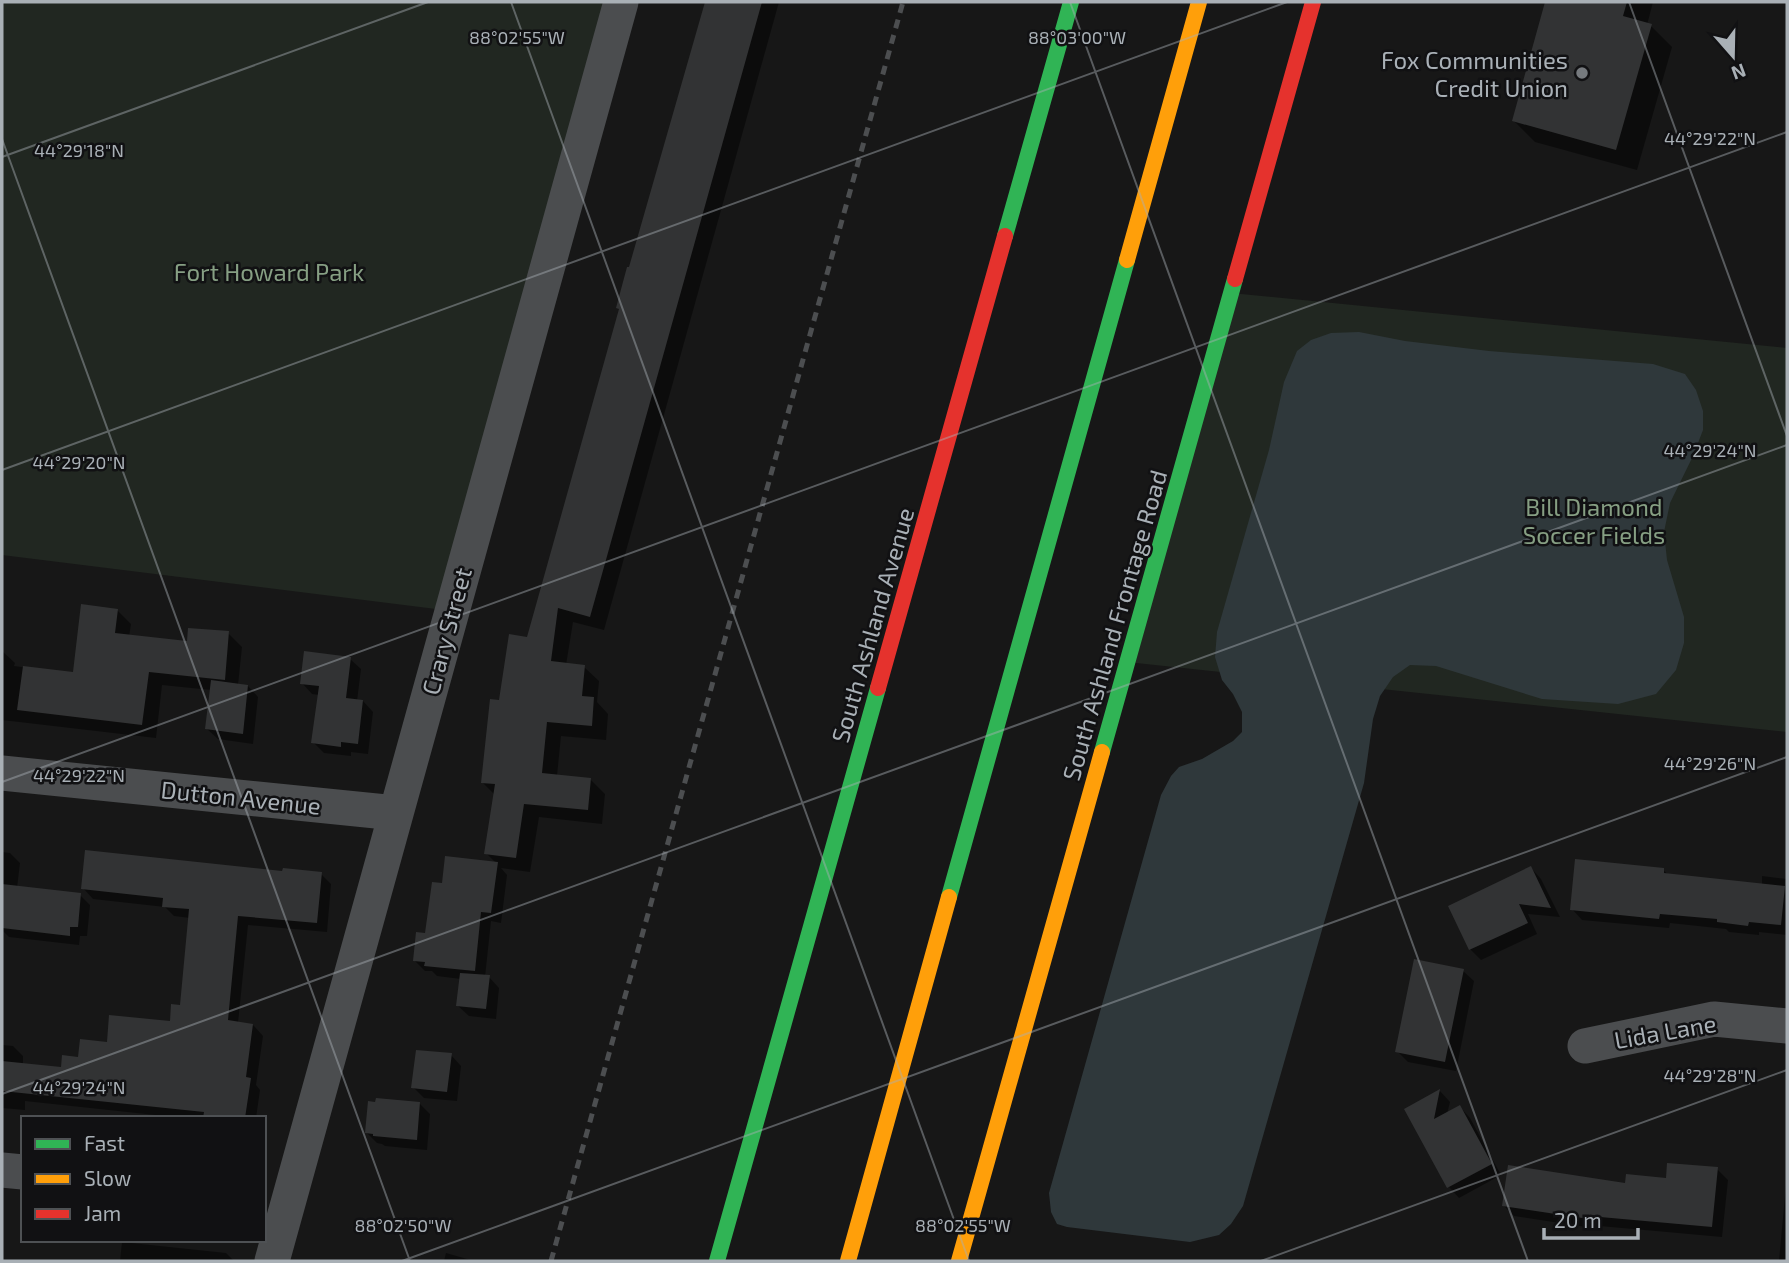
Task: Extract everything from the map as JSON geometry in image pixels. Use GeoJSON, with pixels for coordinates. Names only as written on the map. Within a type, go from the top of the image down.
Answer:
{"type":"FeatureCollection","features":[{"type":"Feature","properties":{"kind":"main road","name":"South Ashland Avenue"},"geometry":{"type":"LineString","coordinates":[[717,1261],[1072,2]]}},
{"type":"Feature","properties":{"kind":"main road"},"geometry":{"type":"LineString","coordinates":[[848,1261],[1199,2]]}},
{"type":"Feature","properties":{"kind":"main road","name":"South Ashland Frontage Road"},"geometry":{"type":"LineString","coordinates":[[959,1261],[1313,2]]}},
{"type":"Feature","properties":{"kind":"street","name":"Crary Street"},"geometry":{"type":"LineString","coordinates":[[272,1261],[277,1198],[396,813],[621,2]]}},
{"type":"Feature","properties":{"kind":"street","name":"Dutton Avenue"},"geometry":{"type":"LineString","coordinates":[[2,773],[396,813]]}},
{"type":"Feature","properties":{"kind":"street","name":"Lida Lane"},"geometry":{"type":"LineString","coordinates":[[1585,1046],[1714,1019],[1787,1026]]}},
{"type":"Feature","properties":{"kind":"street"},"geometry":{"type":"LineString","coordinates":[[2,1170],[21,1172]]}},
{"type":"Feature","properties":{"kind":"green space","name":"Fort Howard Park"},"geometry":{"type":"Polygon","coordinates":[[[2,2],[621,2],[452,611],[2,555],[2,2]]]}},
{"type":"Feature","properties":{"kind":"green space","name":"Bill Diamond Soccer Fields"},"geometry":{"type":"Polygon","coordinates":[[[1231,293],[1787,348],[1787,732],[1127,662],[1231,293]]]}},
{"type":"Feature","properties":{"kind":"shaded area"},"geometry":{"type":"Polygon","coordinates":[[[1359,332],[1405,341],[1489,351],[1653,364],[1685,374],[1696,390],[1703,411],[1703,430],[1670,503],[1664,532],[1667,560],[1684,617],[1684,643],[1676,670],[1656,694],[1618,704],[1542,699],[1436,666],[1410,665],[1393,677],[1380,696],[1373,719],[1364,783],[1243,1206],[1231,1224],[1219,1235],[1190,1242],[1057,1224],[1051,1212],[1049,1193],[1161,795],[1179,767],[1202,759],[1233,741],[1242,732],[1242,712],[1222,680],[1215,657],[1217,632],[1269,450],[1284,382],[1297,351],[1311,340],[1331,333],[1359,332]]]}},
{"type":"Feature","properties":{"kind":"building"},"geometry":{"type":"Polygon","coordinates":[[[705,2],[762,2],[590,617],[558,608],[551,661],[585,665],[582,696],[594,697],[592,726],[547,722],[542,773],[591,778],[588,810],[524,804],[516,858],[484,854],[495,784],[481,783],[490,699],[499,700],[509,634],[527,637],[619,309],[616,308],[627,267],[705,2]]]}},
{"type":"Feature","properties":{"kind":"building","name":"Fox Communities Credit Union"},"geometry":{"type":"Polygon","coordinates":[[[1545,2],[1627,2],[1623,16],[1652,24],[1616,150],[1512,121],[1545,2]]]}},
{"type":"Feature","properties":{"kind":"building"},"geometry":{"type":"Polygon","coordinates":[[[81,604],[118,609],[115,633],[187,641],[188,628],[229,631],[225,680],[149,672],[142,725],[17,710],[23,666],[73,672],[81,604]]]}},
{"type":"Feature","properties":{"kind":"building"},"geometry":{"type":"Polygon","coordinates":[[[304,651],[351,657],[346,698],[363,700],[358,744],[341,742],[341,747],[311,743],[319,686],[300,684],[304,651]]]}},
{"type":"Feature","properties":{"kind":"building"},"geometry":{"type":"Polygon","coordinates":[[[211,680],[248,685],[243,734],[205,729],[211,680]]]}},
{"type":"Feature","properties":{"kind":"building"},"geometry":{"type":"Polygon","coordinates":[[[85,850],[282,871],[283,868],[322,872],[317,923],[238,916],[228,1020],[253,1024],[246,1077],[251,1078],[245,1116],[203,1116],[204,1112],[2,1091],[2,1061],[61,1067],[62,1055],[78,1057],[80,1039],[107,1042],[109,1015],[170,1021],[171,1004],[180,1005],[189,909],[162,907],[163,898],[81,889],[85,850]]]}},
{"type":"Feature","properties":{"kind":"building"},"geometry":{"type":"Polygon","coordinates":[[[445,856],[498,862],[491,913],[481,912],[475,971],[424,966],[425,962],[413,961],[416,932],[425,933],[432,882],[442,883],[445,856]]]}},
{"type":"Feature","properties":{"kind":"building"},"geometry":{"type":"Polygon","coordinates":[[[1575,859],[1664,868],[1664,873],[1785,886],[1781,925],[1749,922],[1748,926],[1717,922],[1717,919],[1660,914],[1659,919],[1570,910],[1575,859]]]}},
{"type":"Feature","properties":{"kind":"building"},"geometry":{"type":"Polygon","coordinates":[[[1531,866],[1551,908],[1519,904],[1528,923],[1469,950],[1448,906],[1531,866]]]}},
{"type":"Feature","properties":{"kind":"building"},"geometry":{"type":"Polygon","coordinates":[[[2,884],[81,893],[78,927],[70,927],[70,936],[2,928],[2,884]]]}},
{"type":"Feature","properties":{"kind":"building"},"geometry":{"type":"Polygon","coordinates":[[[1414,959],[1464,969],[1445,1062],[1395,1052],[1414,959]]]}},
{"type":"Feature","properties":{"kind":"building"},"geometry":{"type":"Polygon","coordinates":[[[460,973],[490,975],[486,1009],[456,1006],[460,973]]]}},
{"type":"Feature","properties":{"kind":"building"},"geometry":{"type":"Polygon","coordinates":[[[416,1050],[452,1053],[447,1092],[411,1088],[416,1050]]]}},
{"type":"Feature","properties":{"kind":"building"},"geometry":{"type":"Polygon","coordinates":[[[1440,1089],[1434,1119],[1460,1105],[1492,1164],[1447,1188],[1404,1109],[1440,1089]]]}},
{"type":"Feature","properties":{"kind":"building"},"geometry":{"type":"Polygon","coordinates":[[[376,1098],[420,1102],[417,1140],[365,1133],[368,1101],[375,1102],[376,1098]]]}},
{"type":"Feature","properties":{"kind":"building"},"geometry":{"type":"Polygon","coordinates":[[[1667,1163],[1718,1167],[1712,1227],[1589,1216],[1589,1219],[1502,1206],[1508,1165],[1625,1183],[1626,1174],[1666,1178],[1667,1163]]]}},
{"type":"Feature","properties":{"kind":"railway"},"geometry":{"type":"LineString","coordinates":[[551,1261],[903,2]]}},
{"type":"Feature","properties":{"kind":"traffic: fast"},"geometry":{"type":"LineString","coordinates":[[1005,236],[1071,2]]}},
{"type":"Feature","properties":{"kind":"traffic: fast"},"geometry":{"type":"LineString","coordinates":[[949,897],[1127,260]]}},
{"type":"Feature","properties":{"kind":"traffic: fast"},"geometry":{"type":"LineString","coordinates":[[1102,752],[1235,279]]}},
{"type":"Feature","properties":{"kind":"traffic: fast"},"geometry":{"type":"LineString","coordinates":[[717,1261],[878,688]]}},
{"type":"Feature","properties":{"kind":"traffic: slow"},"geometry":{"type":"LineString","coordinates":[[1127,260],[1199,2]]}},
{"type":"Feature","properties":{"kind":"traffic: slow"},"geometry":{"type":"LineString","coordinates":[[959,1261],[1102,752]]}},
{"type":"Feature","properties":{"kind":"traffic: slow"},"geometry":{"type":"LineString","coordinates":[[848,1261],[949,897]]}},
{"type":"Feature","properties":{"kind":"traffic: jam"},"geometry":{"type":"LineString","coordinates":[[1235,279],[1313,2]]}},
{"type":"Feature","properties":{"kind":"traffic: jam"},"geometry":{"type":"LineString","coordinates":[[878,688],[1005,236]]}},
{"type":"Feature","properties":{"kind":"place","name":"Fox Communities Credit Union"},"geometry":{"type":"Point","coordinates":[1582,73]}}]}
